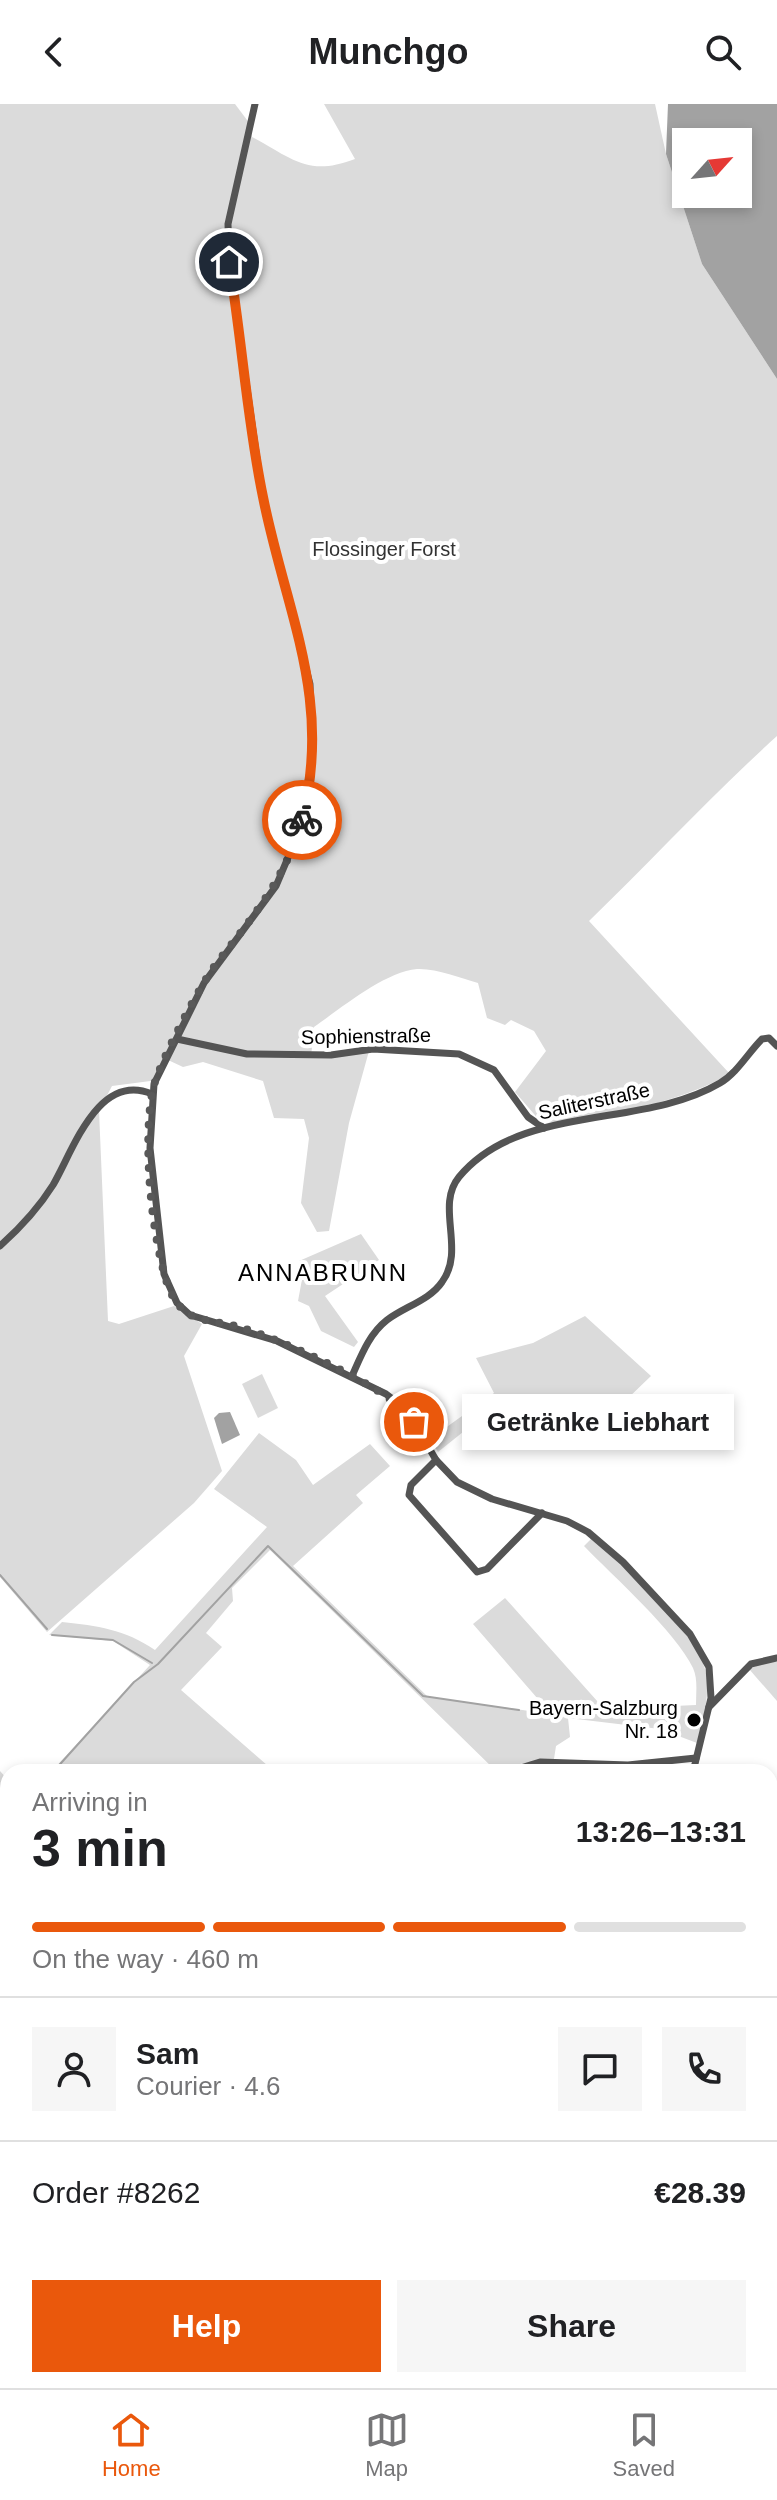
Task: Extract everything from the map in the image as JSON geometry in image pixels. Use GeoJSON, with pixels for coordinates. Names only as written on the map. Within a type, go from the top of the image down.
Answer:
{"type":"FeatureCollection","features":[{"type":"Feature","properties":{"kind":"street"},"geometry":{"type":"LineString","coordinates":[[255,104],[228,224],[229,262],[262,494],[310,684],[312,761],[303,815],[284,870],[263,905],[204,983],[163,1062],[152,1094],[150,1148],[164,1274],[177,1303],[197,1318],[236,1326],[269,1338],[386,1394],[407,1410],[436,1460],[451,1477],[479,1494],[567,1521],[607,1547],[699,1647],[710,1674],[709,1707],[695,1764]]}},
{"type":"Feature","properties":{"kind":"street","name":"Saliterstraße"},"geometry":{"type":"LineString","coordinates":[[352,1376],[369,1341],[382,1324],[443,1281],[452,1255],[450,1201],[454,1183],[473,1164],[523,1134],[624,1114],[701,1091],[727,1079],[762,1039],[769,1038],[777,1046]]}},
{"type":"Feature","properties":{"kind":"street","name":"Sophienstraße"},"geometry":{"type":"LineString","coordinates":[[177,1039],[247,1054],[331,1055],[373,1049],[459,1054],[477,1059],[494,1070],[528,1117],[544,1128]]}},
{"type":"Feature","properties":{"kind":"street"},"geometry":{"type":"LineString","coordinates":[[0,1246],[40,1203],[89,1118],[103,1102],[129,1090],[152,1094]]}},
{"type":"Feature","properties":{"kind":"street"},"geometry":{"type":"LineString","coordinates":[[523,1134],[528,1117]]}},
{"type":"Feature","properties":{"kind":"street"},"geometry":{"type":"LineString","coordinates":[[436,1460],[411,1485],[409,1495],[477,1572],[487,1569],[542,1513]]}},
{"type":"Feature","properties":{"kind":"street"},"geometry":{"type":"LineString","coordinates":[[709,1707],[751,1664],[777,1658]]}},
{"type":"Feature","properties":{"kind":"street"},"geometry":{"type":"LineString","coordinates":[[627,1764],[696,1758]]}},
{"type":"Feature","properties":{"kind":"street"},"geometry":{"type":"LineString","coordinates":[[534,1764],[591,1764]]}},
{"type":"Feature","properties":{"kind":"green space","name":"Flossinger Forst"},"geometry":{"type":"Polygon","coordinates":[[[0,104],[235,104],[250,124],[252,137],[301,163],[325,166],[355,159],[324,104],[655,104],[672,172],[672,208],[684,208],[702,264],[777,379],[777,736],[589,921],[729,1073],[693,1091],[637,1109],[580,1120],[540,1121],[515,1092],[546,1051],[534,1031],[511,1020],[505,1025],[487,1018],[478,983],[424,969],[391,977],[363,992],[314,1027],[311,1057],[369,1051],[349,1123],[329,1231],[317,1232],[301,1203],[309,1138],[304,1119],[274,1118],[263,1081],[203,1062],[183,1067],[168,1060],[158,1080],[112,1086],[99,1111],[108,1321],[119,1324],[174,1306],[202,1324],[184,1356],[222,1471],[194,1503],[47,1632],[0,1577],[0,104]]]}},
{"type":"Feature","properties":{"kind":"green space"},"geometry":{"type":"Polygon","coordinates":[[[361,1234],[379,1260],[325,1296],[358,1342],[354,1347],[321,1331],[309,1306],[298,1301],[303,1274],[299,1261],[361,1234]]]}},
{"type":"Feature","properties":{"kind":"green space"},"geometry":{"type":"Polygon","coordinates":[[[585,1316],[651,1376],[597,1428],[551,1411],[531,1414],[463,1432],[438,1452],[430,1439],[494,1393],[476,1358],[533,1343],[585,1316]]]}},
{"type":"Feature","properties":{"kind":"green space"},"geometry":{"type":"Polygon","coordinates":[[[262,1374],[278,1408],[258,1418],[242,1384],[262,1374]]]}},
{"type":"Feature","properties":{"kind":"green space"},"geometry":{"type":"Polygon","coordinates":[[[259,1433],[296,1460],[313,1485],[370,1444],[390,1466],[356,1495],[363,1503],[293,1566],[428,1697],[551,1714],[473,1624],[505,1598],[598,1702],[630,1708],[696,1705],[696,1677],[685,1654],[659,1621],[584,1546],[591,1539],[657,1599],[699,1654],[705,1669],[707,1688],[706,1707],[697,1743],[660,1729],[568,1718],[570,1737],[556,1746],[554,1759],[489,1764],[270,1550],[232,1588],[233,1601],[206,1633],[222,1647],[181,1690],[266,1764],[58,1764],[150,1665],[113,1641],[49,1635],[62,1622],[87,1625],[121,1633],[155,1650],[267,1527],[214,1489],[259,1433]]]}},
{"type":"Feature","properties":{"kind":"green space"},"geometry":{"type":"Polygon","coordinates":[[[768,1661],[777,1662],[777,1701],[749,1669],[768,1661]]]}},
{"type":"Feature","properties":{"kind":"shaded area"},"geometry":{"type":"Polygon","coordinates":[[[668,104],[777,104],[777,379],[702,264],[684,208],[752,208],[752,128],[672,128],[672,172],[666,154],[668,104]]]}},
{"type":"Feature","properties":{"kind":"shaded area"},"geometry":{"type":"Polygon","coordinates":[[[230,1412],[240,1435],[222,1444],[214,1418],[219,1413],[230,1412]]]}},
{"type":"Feature","properties":{"kind":"waterway"},"geometry":{"type":"LineString","coordinates":[[60,1764],[134,1682],[158,1664],[268,1546],[423,1696],[519,1710]]}},
{"type":"Feature","properties":{"kind":"waterway"},"geometry":{"type":"LineString","coordinates":[[0,1575],[47,1629]]}},
{"type":"Feature","properties":{"kind":"waterway"},"geometry":{"type":"LineString","coordinates":[[52,1635],[113,1640],[152,1663]]}},
{"type":"Feature","properties":{"kind":"way so far"},"geometry":{"type":"LineString","coordinates":[[302,820],[292,854],[276,886],[204,983],[154,1084],[150,1148],[164,1274],[177,1303],[190,1315],[262,1335],[352,1376],[394,1399],[407,1410],[414,1422]]}},
{"type":"Feature","properties":{"kind":"place","name":"Getränke Liebhart"},"geometry":{"type":"Point","coordinates":[414,1422]}},
{"type":"Feature","properties":{"kind":"place","name":"Bayern-Salzburg Nr. 18"},"geometry":{"type":"Point","coordinates":[694,1720]}},
{"type":"Feature","properties":{"kind":"district","name":"ANNABRUNN"},"geometry":{"type":"Point","coordinates":[323,1273]}},
{"type":"Feature","properties":{"kind":"route"},"geometry":{"type":"LineString","coordinates":[[229,262],[262,494],[310,684],[312,761],[302,820]]}}]}
